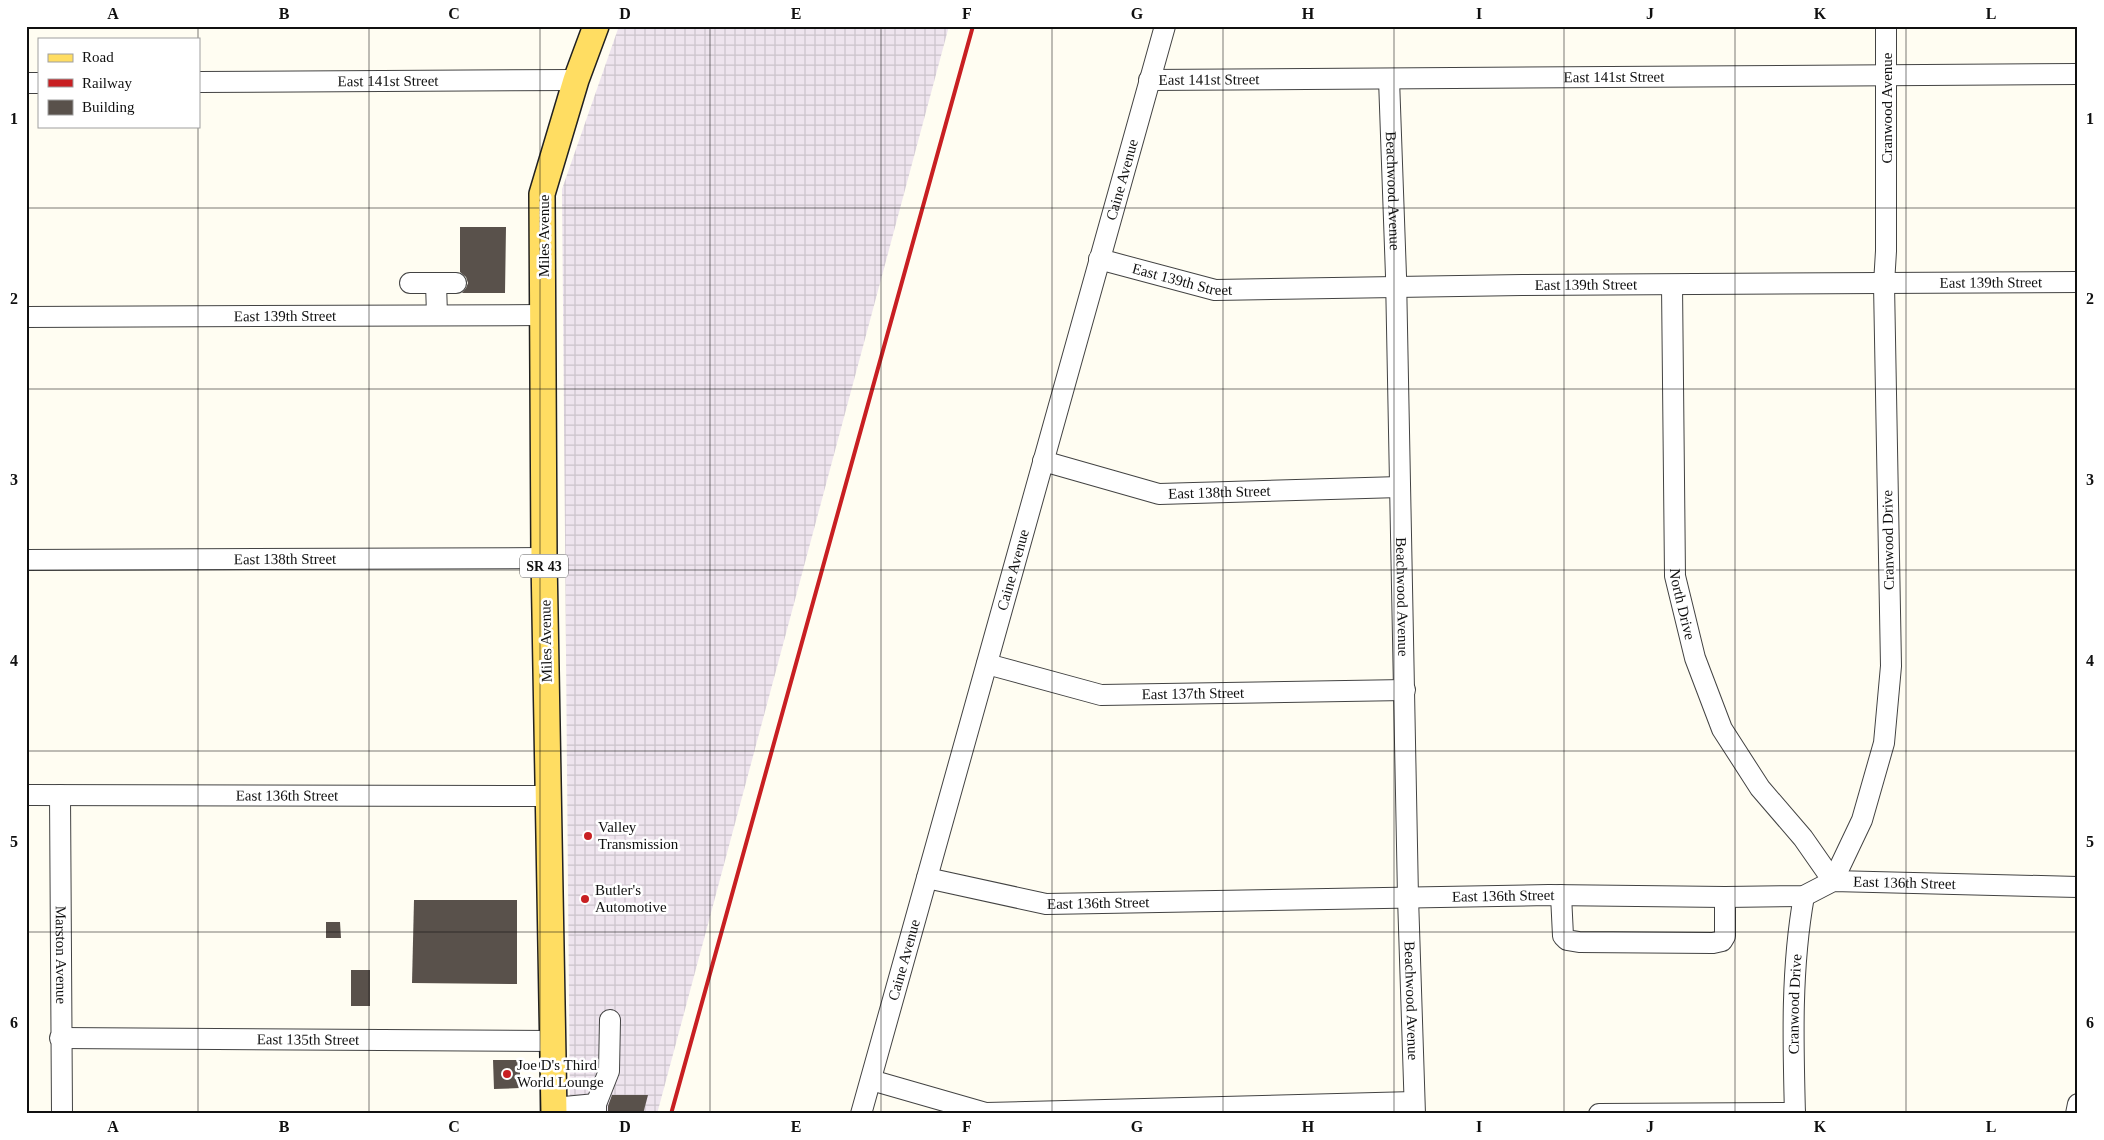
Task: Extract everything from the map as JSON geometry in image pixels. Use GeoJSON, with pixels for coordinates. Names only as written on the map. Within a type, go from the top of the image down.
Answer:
{"type":"FeatureCollection","features":[{"type":"Feature","properties":{"kind":"main road","name":"Miles Avenue"},"geometry":{"type":"LineString","coordinates":[[554,1111],[544,558],[542,194],[576,80],[596,26]]}},
{"type":"Feature","properties":{"kind":"street","name":"Caine Avenue"},"geometry":{"type":"LineString","coordinates":[[861,1114],[1164,26]]}},
{"type":"Feature","properties":{"kind":"street","name":"Cranwood Avenue"},"geometry":{"type":"LineString","coordinates":[[1886,26],[1886,189]]}},
{"type":"Feature","properties":{"kind":"street","name":"East 141st Street"},"geometry":{"type":"LineString","coordinates":[[1149,80],[1887,77],[2078,74]]}},
{"type":"Feature","properties":{"kind":"street","name":"Beachwood Avenue"},"geometry":{"type":"LineString","coordinates":[[1389,79],[1396,287],[1414,1108]]}},
{"type":"Feature","properties":{"kind":"street","name":"East 141st Street"},"geometry":{"type":"LineString","coordinates":[[200,82],[576,80]]}},
{"type":"Feature","properties":{"kind":"street","name":"Cranwood Drive"},"geometry":{"type":"LineString","coordinates":[[1832,882],[1862,820],[1884,743],[1890,666],[1884,284],[1886,189]]}},
{"type":"Feature","properties":{"kind":"street","name":"East 139th Street"},"geometry":{"type":"LineString","coordinates":[[1100,259],[1215,290],[2078,282]]}},
{"type":"Feature","properties":{"kind":"street"},"geometry":{"type":"LineString","coordinates":[[410,283],[456,283]]}},
{"type":"Feature","properties":{"kind":"street"},"geometry":{"type":"LineString","coordinates":[[436,283],[437,315]]}},
{"type":"Feature","properties":{"kind":"street","name":"North Drive"},"geometry":{"type":"LineString","coordinates":[[1672,285],[1676,576],[1695,658],[1722,729],[1760,788],[1803,838],[1832,882]]}},
{"type":"Feature","properties":{"kind":"street","name":"East 139th Street"},"geometry":{"type":"LineString","coordinates":[[26,317],[544,315]]}},
{"type":"Feature","properties":{"kind":"street","name":"East 138th Street"},"geometry":{"type":"LineString","coordinates":[[1043,461],[1159,494],[1400,487]]}},
{"type":"Feature","properties":{"kind":"street","name":"East 138th Street"},"geometry":{"type":"LineString","coordinates":[[26,560],[544,558]]}},
{"type":"Feature","properties":{"kind":"street","name":"East 137th Street"},"geometry":{"type":"LineString","coordinates":[[987,664],[1101,695],[1405,690]]}},
{"type":"Feature","properties":{"kind":"street","name":"East 136th Street"},"geometry":{"type":"LineString","coordinates":[[26,795],[549,796]]}},
{"type":"Feature","properties":{"kind":"street","name":"Marston Avenue"},"geometry":{"type":"LineString","coordinates":[[60,795],[60,1038],[62,1114]]}},
{"type":"Feature","properties":{"kind":"street","name":"East 136th Street"},"geometry":{"type":"LineString","coordinates":[[927,878],[1046,904],[1561,895],[1804,896],[1832,882],[2078,886]]}},
{"type":"Feature","properties":{"kind":"street"},"geometry":{"type":"LineString","coordinates":[[1561,895],[1563,936],[1567,940],[1580,942],[1713,943],[1722,941],[1725,936],[1725,897]]}},
{"type":"Feature","properties":{"kind":"street","name":"Cranwood Drive"},"geometry":{"type":"LineString","coordinates":[[1794,1114],[1794,982],[1799,925],[1804,896]]}},
{"type":"Feature","properties":{"kind":"street"},"geometry":{"type":"LineString","coordinates":[[554,1111],[596,1109],[609,1071],[610,1020]]}},
{"type":"Feature","properties":{"kind":"street","name":"East 135th Street"},"geometry":{"type":"LineString","coordinates":[[60,1038],[554,1041]]}},
{"type":"Feature","properties":{"kind":"street"},"geometry":{"type":"LineString","coordinates":[[871,1080],[986,1113],[1414,1108]]}},
{"type":"Feature","properties":{"kind":"street"},"geometry":{"type":"LineString","coordinates":[[2076,1114],[2078,1104]]}},
{"type":"Feature","properties":{"kind":"street"},"geometry":{"type":"LineString","coordinates":[[1599,1114],[1794,1114]]}},
{"type":"Feature","properties":{"kind":"shaded area"},"geometry":{"type":"Polygon","coordinates":[[[619,26],[949,26],[657,1114],[570,1114],[562,189],[619,26]]]}},
{"type":"Feature","properties":{"kind":"building"},"geometry":{"type":"Polygon","coordinates":[[[460,227],[506,227],[505,293],[462,293],[468,283],[466,277],[460,272],[460,227]]]}},
{"type":"Feature","properties":{"kind":"building"},"geometry":{"type":"Polygon","coordinates":[[[414,900],[517,900],[517,984],[412,983],[414,900]]]}},
{"type":"Feature","properties":{"kind":"building"},"geometry":{"type":"Polygon","coordinates":[[[326,922],[340,922],[341,938],[326,938],[326,922]]]}},
{"type":"Feature","properties":{"kind":"building"},"geometry":{"type":"Polygon","coordinates":[[[351,970],[370,970],[370,1006],[351,1006],[351,970]]]}},
{"type":"Feature","properties":{"kind":"building","name":"Joe D's Third World Lounge"},"geometry":{"type":"Polygon","coordinates":[[[493,1060],[520,1060],[520,1088],[494,1089],[493,1060]]]}},
{"type":"Feature","properties":{"kind":"building"},"geometry":{"type":"Polygon","coordinates":[[[612,1095],[648,1095],[643,1114],[608,1114],[608,1106],[612,1095]]]}},
{"type":"Feature","properties":{"kind":"railway"},"geometry":{"type":"LineString","coordinates":[[671,1114],[973,26]]}},
{"type":"Feature","properties":{"kind":"place","name":"Valley Transmission"},"geometry":{"type":"Point","coordinates":[588,836]}},
{"type":"Feature","properties":{"kind":"place","name":"Butler's Automotive"},"geometry":{"type":"Point","coordinates":[585,899]}},
{"type":"Feature","properties":{"kind":"place","name":"Joe D's Third World Lounge"},"geometry":{"type":"Point","coordinates":[507,1074]}}]}
